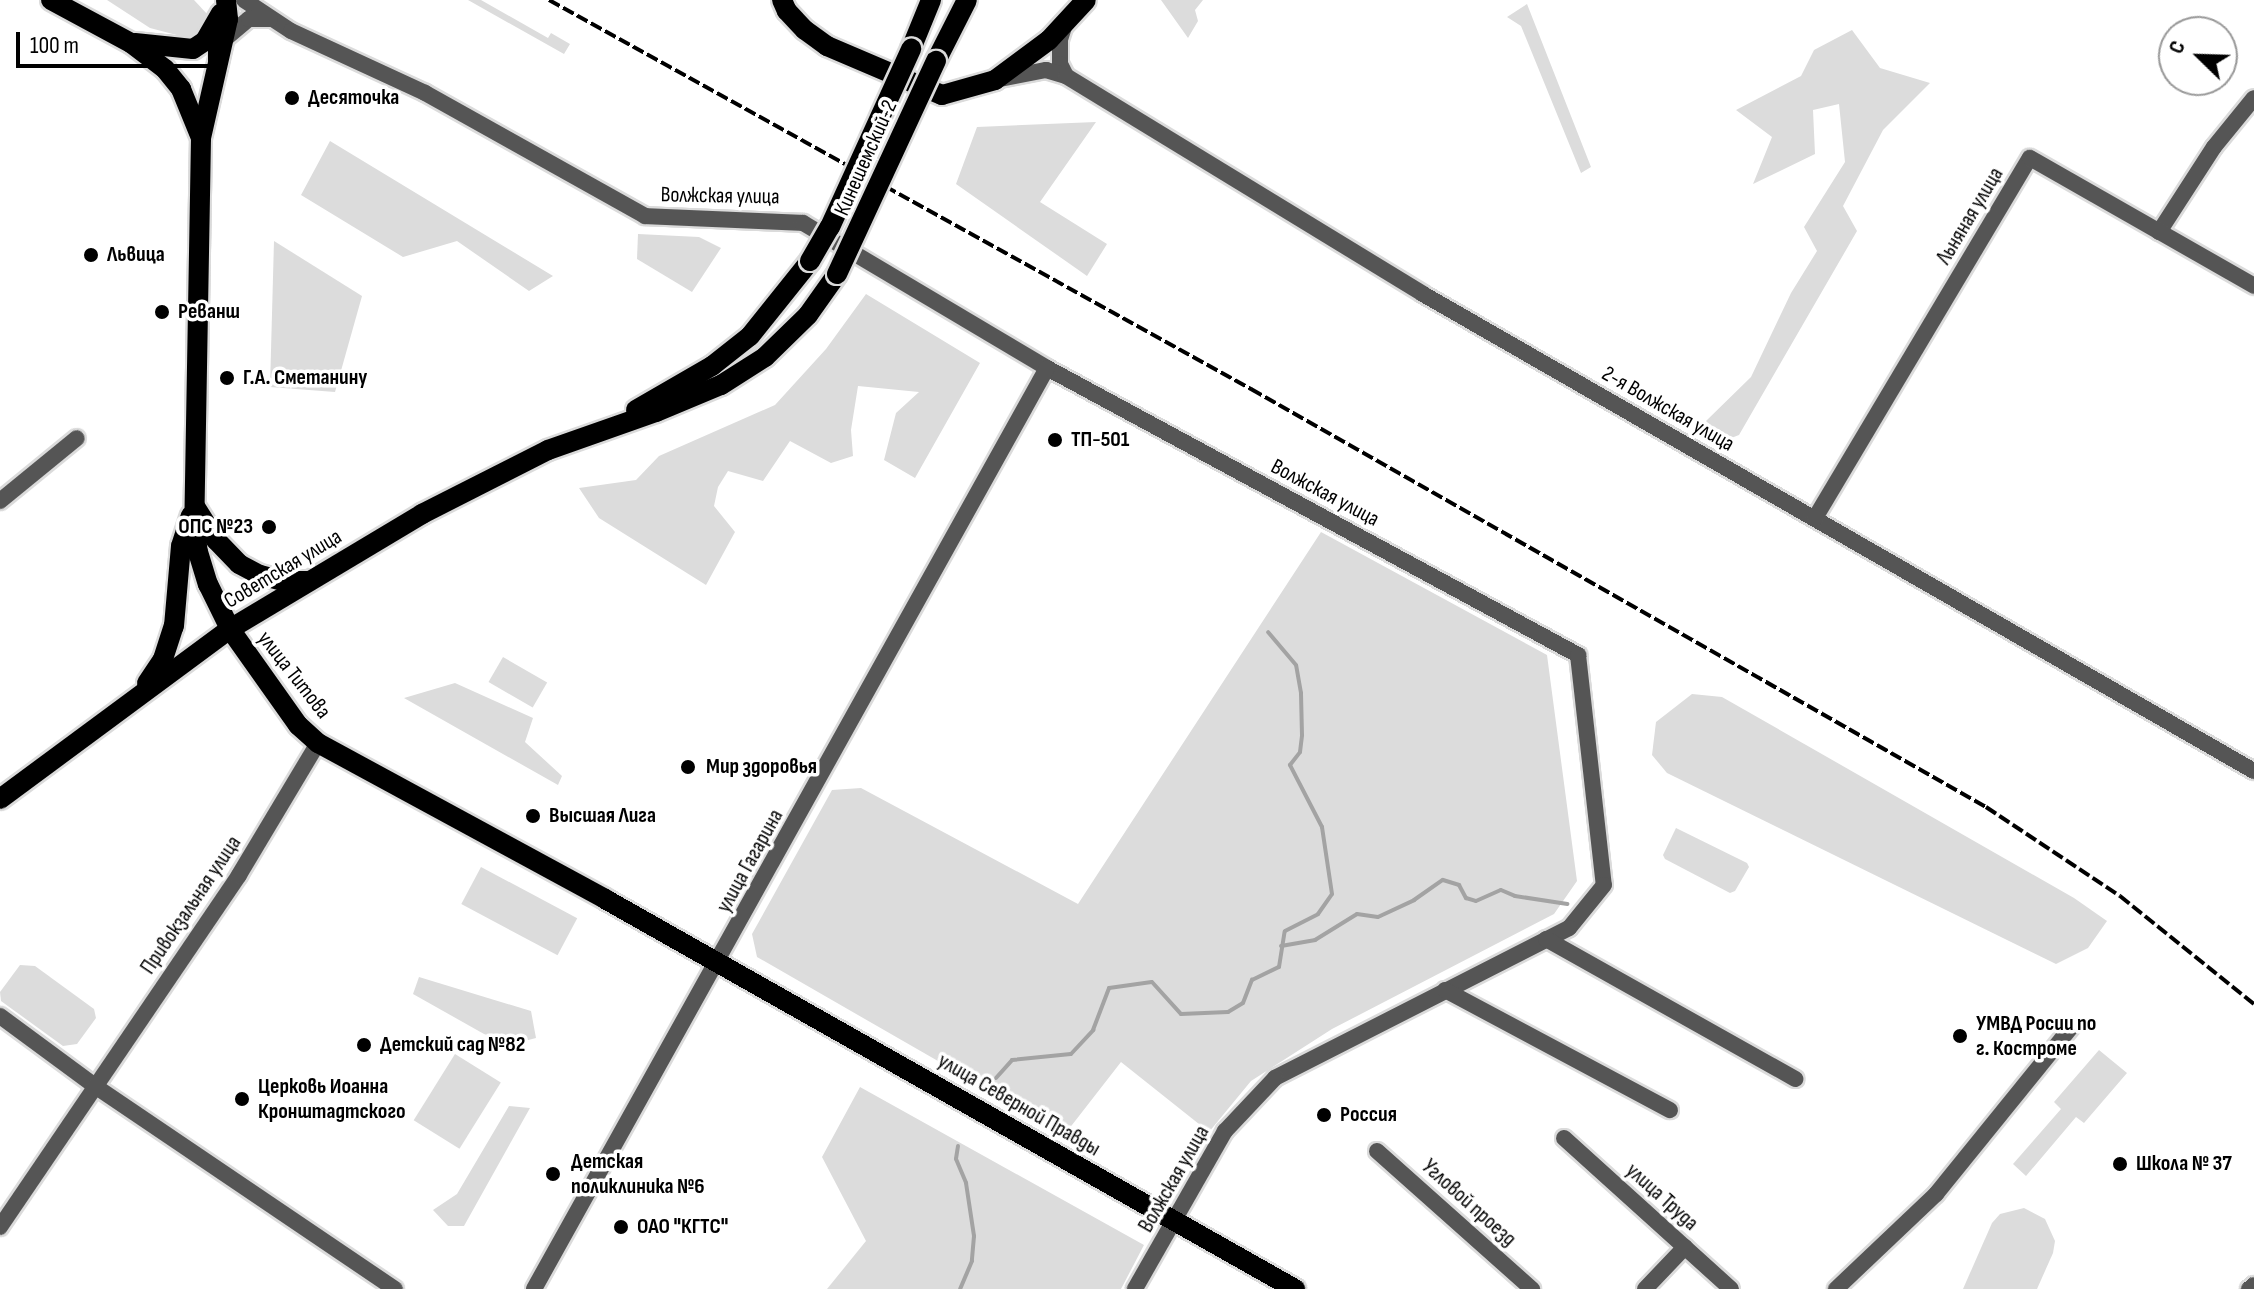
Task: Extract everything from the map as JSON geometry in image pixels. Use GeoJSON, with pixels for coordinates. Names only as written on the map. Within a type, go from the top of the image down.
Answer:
{"type":"FeatureCollection","features":[{"type":"Feature","properties":{"kind":"main road"},"geometry":{"type":"LineString","coordinates":[[51,0],[73,8],[131,43],[165,69],[181,89],[201,138]]}},
{"type":"Feature","properties":{"kind":"main road"},"geometry":{"type":"LineString","coordinates":[[131,43],[193,49],[212,30],[226,0]]}},
{"type":"Feature","properties":{"kind":"main road"},"geometry":{"type":"LineString","coordinates":[[201,138],[220,43],[228,19],[226,0]]}},
{"type":"Feature","properties":{"kind":"main road"},"geometry":{"type":"LineString","coordinates":[[782,0],[787,11],[805,30],[827,46],[925,92],[956,94],[995,80],[1049,40],[1086,0]]}},
{"type":"Feature","properties":{"kind":"main road","name":"Кинешемский-2"},"geometry":{"type":"LineString","coordinates":[[616,424],[712,366],[750,336],[810,261],[830,227],[931,0]]}},
{"type":"Feature","properties":{"kind":"main road","name":"Кинешемский-2"},"geometry":{"type":"LineString","coordinates":[[616,424],[656,412],[721,385],[765,357],[808,315],[837,274],[967,0]]}},
{"type":"Feature","properties":{"kind":"main road","name":"улица Титова"},"geometry":{"type":"LineString","coordinates":[[201,138],[194,504],[198,552],[208,584],[230,629],[298,725],[318,743],[718,962]]}},
{"type":"Feature","properties":{"kind":"main road","name":"Советская улица"},"geometry":{"type":"LineString","coordinates":[[0,799],[230,629],[308,581],[436,507],[548,450],[616,424]]}},
{"type":"Feature","properties":{"kind":"main road"},"geometry":{"type":"LineString","coordinates":[[194,504],[216,540],[239,564],[260,575],[283,581],[308,581]]}},
{"type":"Feature","properties":{"kind":"main road"},"geometry":{"type":"LineString","coordinates":[[141,692],[163,659],[174,626],[181,546],[194,504]]}},
{"type":"Feature","properties":{"kind":"main road","name":"улица Северной Правды"},"geometry":{"type":"LineString","coordinates":[[718,962],[1295,1289]]}},
{"type":"Feature","properties":{"kind":"street","name":"Волжская улица"},"geometry":{"type":"LineString","coordinates":[[244,0],[270,19],[425,93],[645,216],[803,223],[1047,368],[1578,655],[1604,885],[1569,928],[1275,1078],[1225,1131],[1176,1222],[1135,1289]]}},
{"type":"Feature","properties":{"kind":"street"},"geometry":{"type":"LineString","coordinates":[[193,49],[220,43],[249,19],[270,19]]}},
{"type":"Feature","properties":{"kind":"street"},"geometry":{"type":"LineString","coordinates":[[1066,21],[1060,39],[1060,64],[1066,76]]}},
{"type":"Feature","properties":{"kind":"street"},"geometry":{"type":"LineString","coordinates":[[995,80],[1046,70],[1066,76]]}},
{"type":"Feature","properties":{"kind":"street","name":"2-я Волжская улица"},"geometry":{"type":"LineString","coordinates":[[1066,76],[1423,294],[2254,771]]}},
{"type":"Feature","properties":{"kind":"street"},"geometry":{"type":"LineString","coordinates":[[2159,232],[2214,147],[2254,98]]}},
{"type":"Feature","properties":{"kind":"street","name":"Льняная улица"},"geometry":{"type":"LineString","coordinates":[[1815,518],[2030,158],[2254,286]]}},
{"type":"Feature","properties":{"kind":"street","name":"улица Гагарина"},"geometry":{"type":"LineString","coordinates":[[534,1289],[1047,368]]}},
{"type":"Feature","properties":{"kind":"street"},"geometry":{"type":"LineString","coordinates":[[0,501],[77,438]]}},
{"type":"Feature","properties":{"kind":"street","name":"Привокзальная улица"},"geometry":{"type":"LineString","coordinates":[[0,1227],[239,875],[318,743]]}},
{"type":"Feature","properties":{"kind":"street"},"geometry":{"type":"LineString","coordinates":[[1546,939],[1795,1079]]}},
{"type":"Feature","properties":{"kind":"street"},"geometry":{"type":"LineString","coordinates":[[1445,990],[1670,1110]]}},
{"type":"Feature","properties":{"kind":"street"},"geometry":{"type":"LineString","coordinates":[[0,1016],[95,1086],[395,1289]]}},
{"type":"Feature","properties":{"kind":"street"},"geometry":{"type":"LineString","coordinates":[[1836,1289],[1936,1194],[2071,1027]]}},
{"type":"Feature","properties":{"kind":"street","name":"улица Труда"},"geometry":{"type":"LineString","coordinates":[[1564,1138],[1731,1289]]}},
{"type":"Feature","properties":{"kind":"street","name":"Угловой проезд"},"geometry":{"type":"LineString","coordinates":[[1377,1151],[1532,1289]]}},
{"type":"Feature","properties":{"kind":"street"},"geometry":{"type":"LineString","coordinates":[[1645,1289],[1685,1247]]}},
{"type":"Feature","properties":{"kind":"street"},"geometry":{"type":"LineString","coordinates":[[2249,1289],[2254,1285]]}},
{"type":"Feature","properties":{"kind":"shaded area"},"geometry":{"type":"Polygon","coordinates":[[[107,0],[194,0],[208,15],[192,39],[150,28],[107,0]]]}},
{"type":"Feature","properties":{"kind":"shaded area"},"geometry":{"type":"Polygon","coordinates":[[[468,0],[481,0],[548,38],[551,33],[570,44],[564,54],[468,0]]]}},
{"type":"Feature","properties":{"kind":"shaded area"},"geometry":{"type":"Polygon","coordinates":[[[1161,0],[1203,0],[1195,10],[1198,21],[1188,38],[1161,0]]]}},
{"type":"Feature","properties":{"kind":"shaded area"},"geometry":{"type":"Polygon","coordinates":[[[1527,4],[1591,167],[1581,173],[1521,26],[1507,17],[1527,4]]]}},
{"type":"Feature","properties":{"kind":"shaded area"},"geometry":{"type":"Polygon","coordinates":[[[1852,30],[1880,68],[1930,83],[1883,130],[1843,206],[1857,231],[1739,435],[1726,440],[1706,421],[1751,377],[1791,293],[1817,251],[1804,227],[1845,162],[1839,104],[1813,110],[1815,154],[1753,184],[1772,137],[1736,110],[1801,76],[1814,50],[1852,30]]]}},
{"type":"Feature","properties":{"kind":"shaded area"},"geometry":{"type":"Polygon","coordinates":[[[1096,122],[1040,202],[1107,244],[1087,276],[956,184],[977,127],[1096,122]]]}},
{"type":"Feature","properties":{"kind":"shaded area"},"geometry":{"type":"Polygon","coordinates":[[[330,141],[553,276],[529,291],[457,241],[403,257],[301,195],[330,141]]]}},
{"type":"Feature","properties":{"kind":"shaded area"},"geometry":{"type":"Polygon","coordinates":[[[638,234],[699,237],[721,248],[692,292],[637,259],[638,234]]]}},
{"type":"Feature","properties":{"kind":"shaded area"},"geometry":{"type":"Polygon","coordinates":[[[274,241],[362,296],[335,392],[270,387],[274,241]]]}},
{"type":"Feature","properties":{"kind":"shaded area"},"geometry":{"type":"Polygon","coordinates":[[[866,294],[980,363],[915,478],[884,460],[896,413],[919,392],[858,386],[851,430],[853,456],[831,463],[790,441],[763,481],[728,471],[718,487],[714,506],[735,532],[706,585],[599,518],[579,488],[636,480],[659,456],[775,405],[826,349],[866,294]]]}},
{"type":"Feature","properties":{"kind":"shaded area"},"geometry":{"type":"Polygon","coordinates":[[[1321,532],[1547,655],[1577,881],[1554,914],[1332,1029],[1251,1081],[1209,1132],[1121,1062],[1065,1134],[757,957],[752,934],[832,790],[861,788],[1078,904],[1321,532]]]}},
{"type":"Feature","properties":{"kind":"shaded area"},"geometry":{"type":"Polygon","coordinates":[[[503,657],[547,682],[533,708],[488,682],[503,657]]]}},
{"type":"Feature","properties":{"kind":"shaded area"},"geometry":{"type":"Polygon","coordinates":[[[455,683],[533,718],[525,742],[562,776],[558,785],[404,698],[455,683]]]}},
{"type":"Feature","properties":{"kind":"shaded area"},"geometry":{"type":"Polygon","coordinates":[[[1692,694],[1722,697],[2074,898],[2107,921],[2088,948],[2056,964],[1667,773],[1652,755],[1656,722],[1692,694]]]}},
{"type":"Feature","properties":{"kind":"shaded area"},"geometry":{"type":"Polygon","coordinates":[[[1676,828],[1747,863],[1749,867],[1735,891],[1730,893],[1665,859],[1663,855],[1676,828]]]}},
{"type":"Feature","properties":{"kind":"shaded area"},"geometry":{"type":"Polygon","coordinates":[[[481,867],[577,918],[558,955],[461,904],[481,867]]]}},
{"type":"Feature","properties":{"kind":"shaded area"},"geometry":{"type":"Polygon","coordinates":[[[20,965],[35,966],[94,1009],[96,1018],[77,1044],[63,1046],[1,1001],[0,992],[20,965]]]}},
{"type":"Feature","properties":{"kind":"shaded area"},"geometry":{"type":"Polygon","coordinates":[[[419,977],[531,1011],[536,1038],[513,1044],[484,1034],[413,994],[419,977]]]}},
{"type":"Feature","properties":{"kind":"shaded area"},"geometry":{"type":"Polygon","coordinates":[[[2099,1050],[2127,1073],[2084,1123],[2076,1117],[2026,1176],[2013,1164],[2061,1109],[2054,1102],[2099,1050]]]}},
{"type":"Feature","properties":{"kind":"shaded area"},"geometry":{"type":"Polygon","coordinates":[[[455,1054],[501,1083],[459,1149],[414,1120],[455,1054]]]}},
{"type":"Feature","properties":{"kind":"shaded area"},"geometry":{"type":"Polygon","coordinates":[[[860,1087],[1144,1245],[1121,1289],[827,1289],[866,1241],[822,1157],[860,1087]]]}},
{"type":"Feature","properties":{"kind":"shaded area"},"geometry":{"type":"Polygon","coordinates":[[[509,1106],[530,1108],[464,1226],[448,1226],[433,1210],[457,1194],[509,1106]]]}},
{"type":"Feature","properties":{"kind":"shaded area"},"geometry":{"type":"Polygon","coordinates":[[[2024,1208],[2045,1219],[2055,1241],[2037,1289],[1963,1289],[1992,1223],[2000,1214],[2024,1208]]]}},
{"type":"Feature","properties":{"kind":"waterway"},"geometry":{"type":"LineString","coordinates":[[996,1078],[1012,1060],[1071,1054],[1093,1030],[1109,988],[1152,982],[1181,1014],[1228,1012],[1243,1003],[1252,980],[1279,967],[1285,931],[1318,914],[1332,894],[1322,827],[1290,765],[1300,752],[1302,735],[1301,693],[1296,665],[1268,632]]}},
{"type":"Feature","properties":{"kind":"waterway"},"geometry":{"type":"LineString","coordinates":[[1281,946],[1315,940],[1357,914],[1378,917],[1414,900],[1443,880],[1459,885],[1466,898],[1476,901],[1501,890],[1515,896],[1567,904]]}},
{"type":"Feature","properties":{"kind":"waterway"},"geometry":{"type":"LineString","coordinates":[[958,1146],[956,1159],[966,1183],[974,1236],[972,1261],[960,1289]]}},
{"type":"Feature","properties":{"kind":"railway"},"geometry":{"type":"LineString","coordinates":[[549,0],[1251,389],[1986,807],[2120,896],[2254,1004]]}},
{"type":"Feature","properties":{"kind":"place","name":"Десяточка"},"geometry":{"type":"Point","coordinates":[292,98]}},
{"type":"Feature","properties":{"kind":"place","name":"Львица"},"geometry":{"type":"Point","coordinates":[91,255]}},
{"type":"Feature","properties":{"kind":"place","name":"Реванш"},"geometry":{"type":"Point","coordinates":[162,312]}},
{"type":"Feature","properties":{"kind":"place","name":"Г.А. Сметанину"},"geometry":{"type":"Point","coordinates":[227,378]}},
{"type":"Feature","properties":{"kind":"place","name":"ТП-501"},"geometry":{"type":"Point","coordinates":[1055,440]}},
{"type":"Feature","properties":{"kind":"place","name":"ОПС №23"},"geometry":{"type":"Point","coordinates":[269,527]}},
{"type":"Feature","properties":{"kind":"place","name":"Мир здоровья"},"geometry":{"type":"Point","coordinates":[688,767]}},
{"type":"Feature","properties":{"kind":"place","name":"Высшая Лига"},"geometry":{"type":"Point","coordinates":[533,816]}},
{"type":"Feature","properties":{"kind":"place","name":"УМВД Росии по г. Костроме"},"geometry":{"type":"Point","coordinates":[1960,1036]}},
{"type":"Feature","properties":{"kind":"place","name":"Детский сад №82"},"geometry":{"type":"Point","coordinates":[364,1045]}},
{"type":"Feature","properties":{"kind":"place","name":"Церковь Иоанна Кронштадтского"},"geometry":{"type":"Point","coordinates":[242,1099]}},
{"type":"Feature","properties":{"kind":"place","name":"Россия"},"geometry":{"type":"Point","coordinates":[1324,1115]}},
{"type":"Feature","properties":{"kind":"place","name":"Школа № 37"},"geometry":{"type":"Point","coordinates":[2120,1164]}},
{"type":"Feature","properties":{"kind":"place","name":"Детская поликлиника №6"},"geometry":{"type":"Point","coordinates":[553,1174]}},
{"type":"Feature","properties":{"kind":"place","name":"ОАО \"КГТС\""},"geometry":{"type":"Point","coordinates":[621,1227]}}]}
